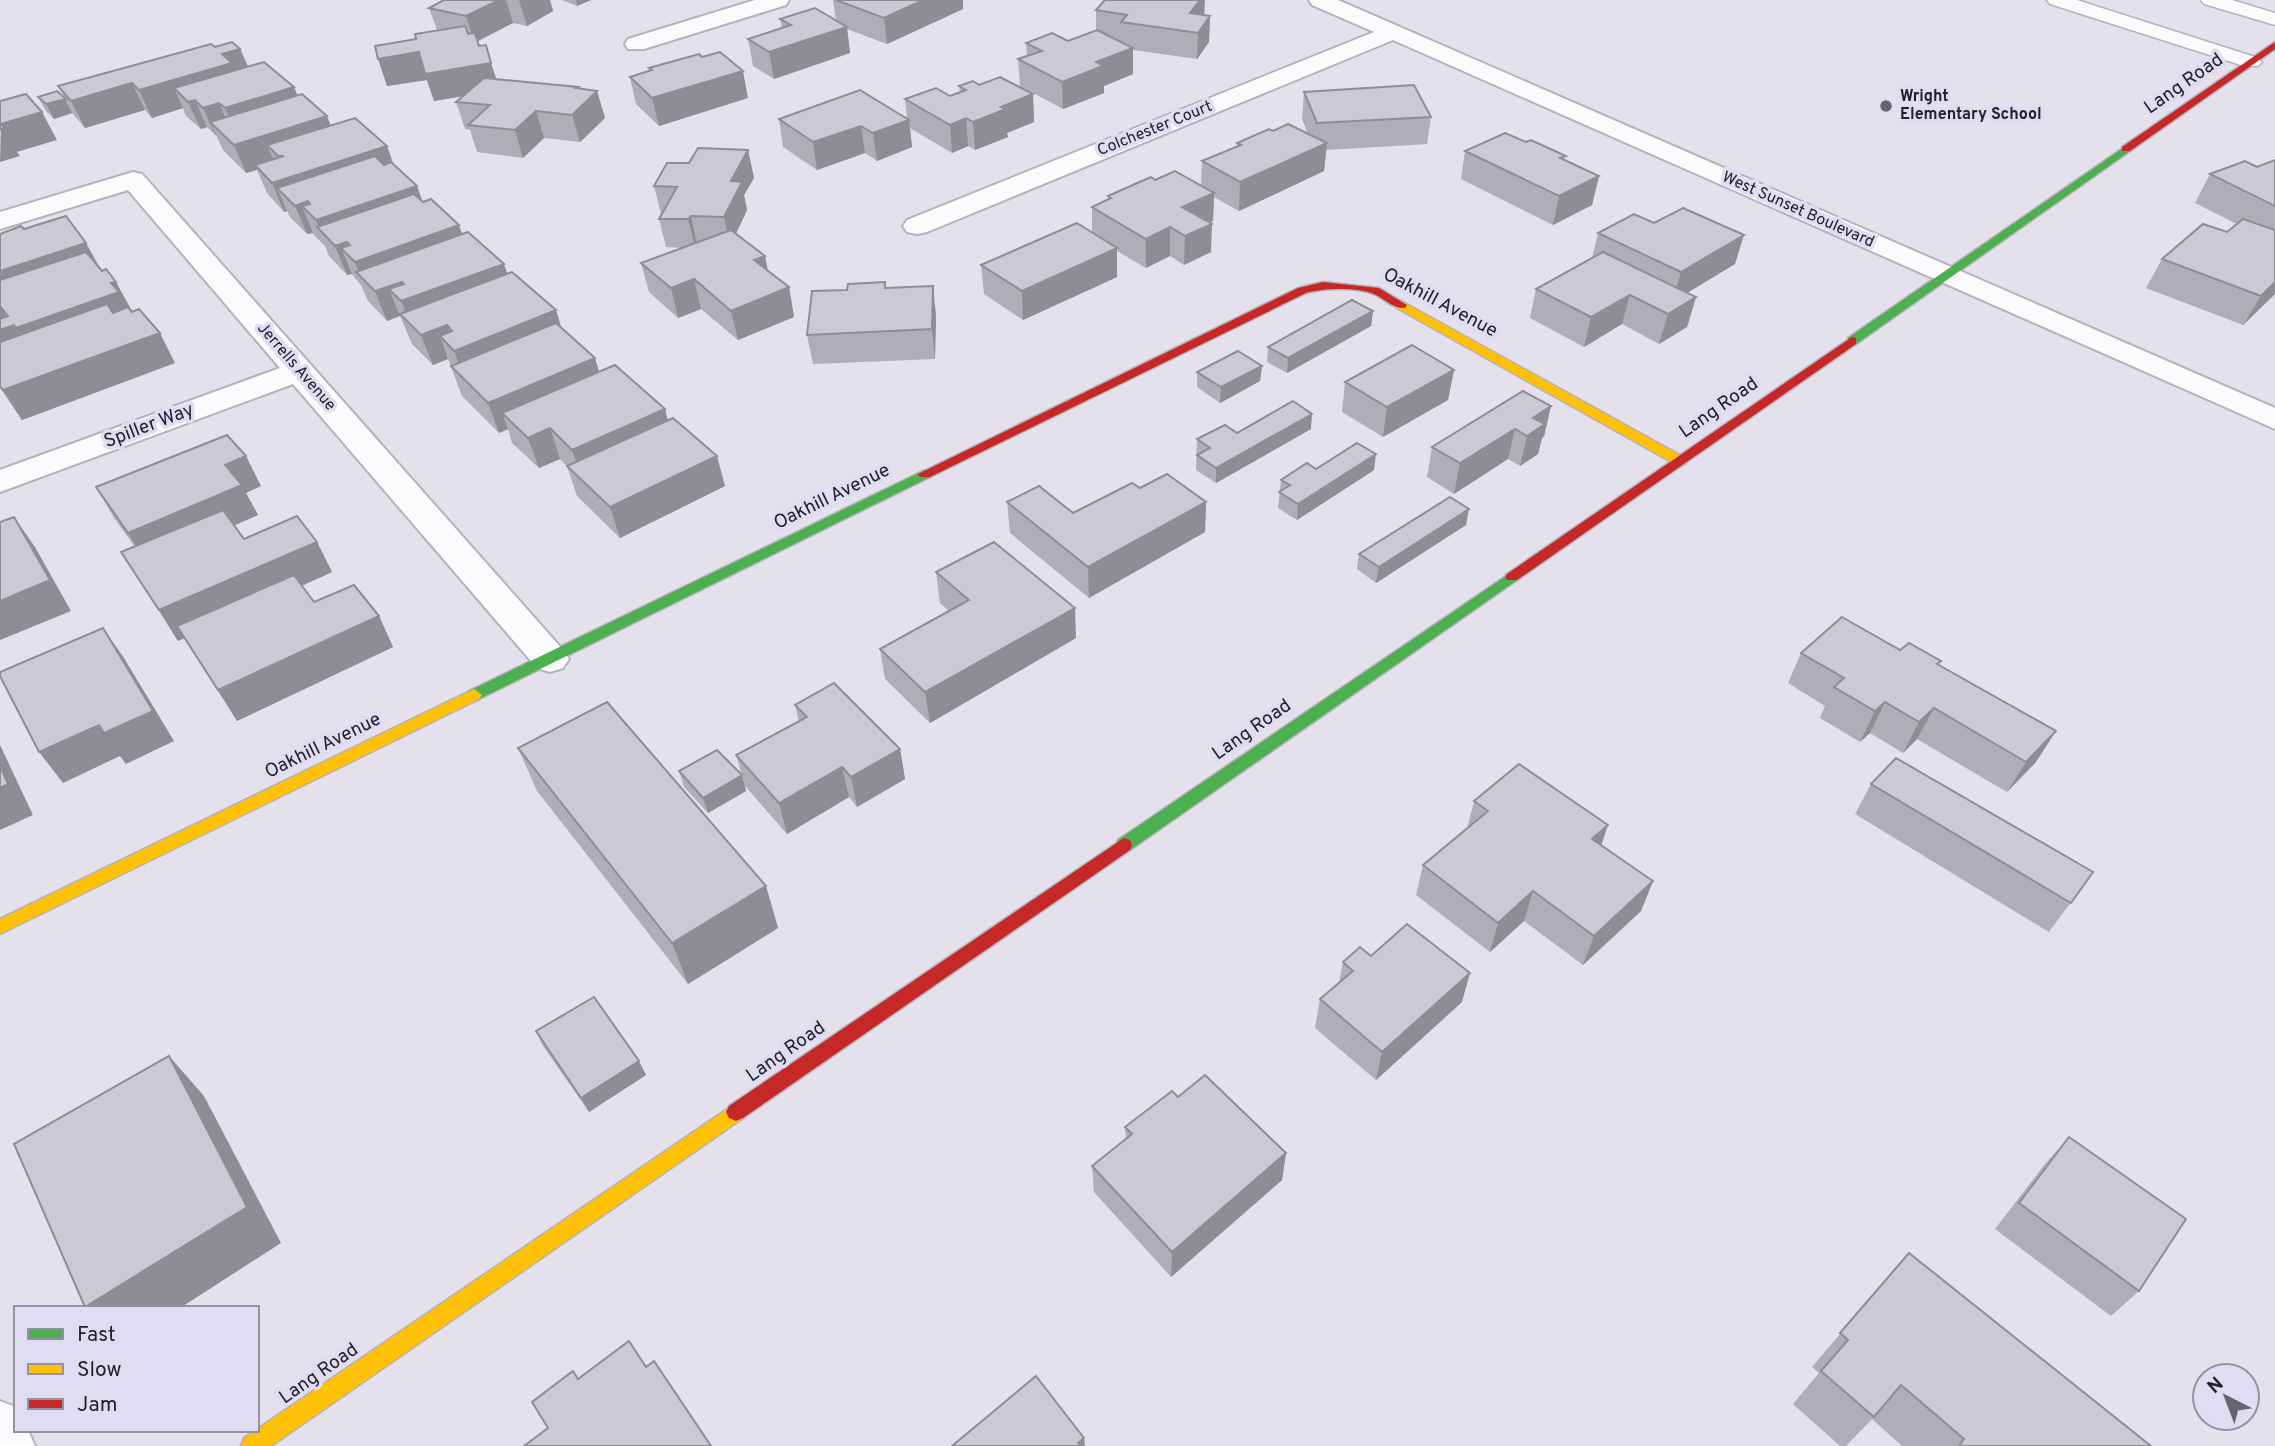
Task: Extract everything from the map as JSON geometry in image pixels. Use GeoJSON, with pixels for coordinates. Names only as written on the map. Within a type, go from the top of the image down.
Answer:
{"type":"FeatureCollection","features":[{"type":"Feature","properties":{"kind":"street"},"geometry":{"type":"LineString","coordinates":[[636,44],[778,0]]}},
{"type":"Feature","properties":{"kind":"street","name":"West Sunset Boulevard"},"geometry":{"type":"LineString","coordinates":[[1320,0],[2275,420]]}},
{"type":"Feature","properties":{"kind":"street","name":"Colchester Court"},"geometry":{"type":"LineString","coordinates":[[916,226],[1393,32]]}},
{"type":"Feature","properties":{"kind":"street","name":"Lang Road"},"geometry":{"type":"LineString","coordinates":[[251,1446],[1680,461],[2275,45]]}},
{"type":"Feature","properties":{"kind":"street","name":"Jerrells Avenue"},"geometry":{"type":"LineString","coordinates":[[0,221],[133,180],[550,659]]}},
{"type":"Feature","properties":{"kind":"street","name":"Oakhill Avenue"},"geometry":{"type":"LineString","coordinates":[[0,927],[1302,290],[1323,285],[1375,290],[1680,461]]}},
{"type":"Feature","properties":{"kind":"street","name":"Spiller Way"},"geometry":{"type":"LineString","coordinates":[[0,482],[299,370]]}},
{"type":"Feature","properties":{"kind":"street"},"geometry":{"type":"LineString","coordinates":[[0,1428],[7,1446]]}},
{"type":"Feature","properties":{"kind":"lane"},"geometry":{"type":"LineString","coordinates":[[2057,0],[2251,62]]}},
{"type":"Feature","properties":{"kind":"lane"},"geometry":{"type":"LineString","coordinates":[[2211,0],[2275,19]]}},
{"type":"Feature","properties":{"kind":"building"},"geometry":{"type":"Polygon","coordinates":[[[444,0],[499,0],[466,16],[429,8],[444,0]]]}},
{"type":"Feature","properties":{"kind":"building"},"geometry":{"type":"Polygon","coordinates":[[[836,0],[923,0],[884,18],[836,0]]]}},
{"type":"Feature","properties":{"kind":"building"},"geometry":{"type":"Polygon","coordinates":[[[1105,0],[1200,0],[1190,13],[1210,16],[1198,33],[1121,22],[1127,15],[1096,10],[1105,0]]]}},
{"type":"Feature","properties":{"kind":"building"},"geometry":{"type":"Polygon","coordinates":[[[815,8],[847,27],[769,52],[748,39],[791,25],[780,19],[815,8]]]}},
{"type":"Feature","properties":{"kind":"building"},"geometry":{"type":"Polygon","coordinates":[[[465,26],[468,34],[475,33],[479,46],[486,45],[491,63],[425,74],[419,52],[378,59],[375,46],[416,39],[415,34],[465,26]]]}},
{"type":"Feature","properties":{"kind":"building"},"geometry":{"type":"Polygon","coordinates":[[[1097,30],[1133,48],[1096,62],[1103,66],[1062,82],[1018,59],[1042,51],[1026,43],[1052,33],[1068,41],[1097,30]]]}},
{"type":"Feature","properties":{"kind":"building"},"geometry":{"type":"Polygon","coordinates":[[[232,42],[240,49],[222,54],[232,63],[139,90],[132,83],[71,101],[58,86],[211,44],[215,47],[232,42]]]}},
{"type":"Feature","properties":{"kind":"building"},"geometry":{"type":"Polygon","coordinates":[[[720,52],[743,71],[652,98],[630,77],[652,70],[649,68],[699,54],[702,57],[720,52]]]}},
{"type":"Feature","properties":{"kind":"building"},"geometry":{"type":"Polygon","coordinates":[[[264,62],[294,87],[225,108],[219,103],[203,108],[195,100],[188,102],[174,88],[264,62]]]}},
{"type":"Feature","properties":{"kind":"building"},"geometry":{"type":"Polygon","coordinates":[[[1000,77],[1033,94],[1001,107],[1006,109],[973,122],[966,118],[950,125],[905,99],[936,88],[950,96],[966,90],[959,86],[973,81],[979,85],[1000,77]]]}},
{"type":"Feature","properties":{"kind":"building"},"geometry":{"type":"Polygon","coordinates":[[[484,78],[597,91],[572,115],[536,111],[515,130],[468,125],[490,105],[456,102],[484,78]]]}},
{"type":"Feature","properties":{"kind":"building"},"geometry":{"type":"Polygon","coordinates":[[[1414,85],[1431,117],[1317,123],[1304,92],[1414,85]]]}},
{"type":"Feature","properties":{"kind":"building"},"geometry":{"type":"Polygon","coordinates":[[[860,90],[909,120],[873,133],[861,126],[813,142],[779,119],[860,90]]]}},
{"type":"Feature","properties":{"kind":"building"},"geometry":{"type":"Polygon","coordinates":[[[57,91],[66,99],[46,104],[38,97],[57,91]]]}},
{"type":"Feature","properties":{"kind":"building"},"geometry":{"type":"Polygon","coordinates":[[[26,94],[42,112],[1,124],[4,128],[0,130],[0,101],[26,94]]]}},
{"type":"Feature","properties":{"kind":"building"},"geometry":{"type":"Polygon","coordinates":[[[302,94],[327,116],[234,145],[210,122],[302,94]]]}},
{"type":"Feature","properties":{"kind":"building"},"geometry":{"type":"Polygon","coordinates":[[[355,118],[387,146],[272,183],[255,165],[284,156],[278,156],[267,145],[355,118]]]}},
{"type":"Feature","properties":{"kind":"building"},"geometry":{"type":"Polygon","coordinates":[[[1288,124],[1327,143],[1240,182],[1202,161],[1241,145],[1237,143],[1269,129],[1273,131],[1288,124]]]}},
{"type":"Feature","properties":{"kind":"building"},"geometry":{"type":"Polygon","coordinates":[[[1505,133],[1526,142],[1531,140],[1566,156],[1560,158],[1599,176],[1559,196],[1465,151],[1505,133]]]}},
{"type":"Feature","properties":{"kind":"building"},"geometry":{"type":"Polygon","coordinates":[[[698,148],[748,150],[731,181],[742,182],[724,217],[659,219],[677,187],[654,186],[667,163],[689,163],[698,148]]]}},
{"type":"Feature","properties":{"kind":"building"},"geometry":{"type":"Polygon","coordinates":[[[375,156],[384,165],[391,162],[417,186],[316,220],[302,206],[310,204],[308,201],[295,206],[277,188],[375,156]]]}},
{"type":"Feature","properties":{"kind":"building"},"geometry":{"type":"Polygon","coordinates":[[[2275,160],[2275,206],[2210,174],[2245,161],[2257,167],[2275,160]]]}},
{"type":"Feature","properties":{"kind":"building"},"geometry":{"type":"Polygon","coordinates":[[[1175,171],[1214,193],[1182,207],[1212,224],[1185,236],[1170,227],[1146,239],[1092,207],[1111,198],[1108,196],[1151,177],[1155,180],[1175,171]]]}},
{"type":"Feature","properties":{"kind":"building"},"geometry":{"type":"Polygon","coordinates":[[[414,194],[423,202],[431,199],[459,225],[355,262],[341,248],[350,245],[347,242],[335,246],[317,227],[414,194]]]}},
{"type":"Feature","properties":{"kind":"building"},"geometry":{"type":"Polygon","coordinates":[[[1683,208],[1744,235],[1681,272],[1598,233],[1634,214],[1654,223],[1683,208]]]}},
{"type":"Feature","properties":{"kind":"building"},"geometry":{"type":"Polygon","coordinates":[[[66,216],[86,243],[0,271],[0,234],[21,226],[24,229],[66,216]]]}},
{"type":"Feature","properties":{"kind":"building"},"geometry":{"type":"Polygon","coordinates":[[[2243,219],[2275,230],[2275,282],[2261,296],[2162,259],[2203,224],[2227,232],[2243,219]]]}},
{"type":"Feature","properties":{"kind":"building"},"geometry":{"type":"Polygon","coordinates":[[[1077,223],[1117,248],[1022,291],[981,265],[1077,223]]]}},
{"type":"Feature","properties":{"kind":"building"},"geometry":{"type":"Polygon","coordinates":[[[731,230],[765,256],[754,260],[789,287],[731,311],[694,279],[671,288],[641,263],[731,230]]]}},
{"type":"Feature","properties":{"kind":"building"},"geometry":{"type":"Polygon","coordinates":[[[468,232],[504,264],[401,301],[389,289],[404,284],[402,282],[375,291],[356,272],[468,232]]]}},
{"type":"Feature","properties":{"kind":"building"},"geometry":{"type":"Polygon","coordinates":[[[86,252],[102,271],[106,269],[116,282],[111,283],[119,292],[16,328],[14,325],[0,330],[0,319],[8,316],[0,306],[0,280],[86,252]]]}},
{"type":"Feature","properties":{"kind":"building"},"geometry":{"type":"Polygon","coordinates":[[[1603,252],[1696,297],[1668,314],[1630,295],[1591,317],[1536,289],[1603,252]]]}},
{"type":"Feature","properties":{"kind":"building"},"geometry":{"type":"Polygon","coordinates":[[[512,272],[556,310],[454,351],[440,336],[452,331],[447,325],[421,335],[400,314],[512,272]]]}},
{"type":"Feature","properties":{"kind":"building"},"geometry":{"type":"Polygon","coordinates":[[[885,282],[885,288],[933,286],[932,329],[807,335],[812,291],[847,290],[848,284],[885,282]]]}},
{"type":"Feature","properties":{"kind":"building"},"geometry":{"type":"Polygon","coordinates":[[[1352,300],[1373,311],[1288,358],[1268,347],[1352,300]]]}},
{"type":"Feature","properties":{"kind":"building"},"geometry":{"type":"Polygon","coordinates":[[[107,304],[113,313],[128,307],[132,312],[139,309],[160,333],[3,390],[0,386],[0,342],[107,304]]]}},
{"type":"Feature","properties":{"kind":"building"},"geometry":{"type":"Polygon","coordinates":[[[556,323],[595,358],[488,403],[451,366],[556,323]]]}},
{"type":"Feature","properties":{"kind":"building"},"geometry":{"type":"Polygon","coordinates":[[[1412,345],[1454,370],[1387,407],[1345,382],[1412,345]]]}},
{"type":"Feature","properties":{"kind":"building"},"geometry":{"type":"Polygon","coordinates":[[[1238,351],[1262,366],[1221,387],[1197,372],[1238,351]]]}},
{"type":"Feature","properties":{"kind":"building"},"geometry":{"type":"Polygon","coordinates":[[[615,365],[665,409],[572,450],[550,428],[528,438],[502,413],[615,365]]]}},
{"type":"Feature","properties":{"kind":"building"},"geometry":{"type":"Polygon","coordinates":[[[1523,391],[1551,406],[1533,418],[1545,424],[1527,436],[1515,429],[1460,463],[1432,447],[1523,391]]]}},
{"type":"Feature","properties":{"kind":"building"},"geometry":{"type":"Polygon","coordinates":[[[1293,401],[1312,414],[1216,468],[1197,455],[1210,448],[1197,439],[1225,425],[1237,433],[1293,401]]]}},
{"type":"Feature","properties":{"kind":"building"},"geometry":{"type":"Polygon","coordinates":[[[673,418],[717,456],[610,507],[567,466],[673,418]]]}},
{"type":"Feature","properties":{"kind":"building"},"geometry":{"type":"Polygon","coordinates":[[[227,435],[246,456],[225,465],[242,485],[128,533],[96,487],[227,435]]]}},
{"type":"Feature","properties":{"kind":"building"},"geometry":{"type":"Polygon","coordinates":[[[1357,443],[1376,454],[1298,504],[1279,492],[1290,485],[1281,480],[1307,463],[1316,469],[1357,443]]]}},
{"type":"Feature","properties":{"kind":"building"},"geometry":{"type":"Polygon","coordinates":[[[1167,474],[1206,502],[1088,567],[1007,502],[1039,486],[1073,513],[1132,483],[1140,488],[1167,474]]]}},
{"type":"Feature","properties":{"kind":"building"},"geometry":{"type":"Polygon","coordinates":[[[1450,497],[1469,509],[1379,567],[1359,554],[1450,497]]]}},
{"type":"Feature","properties":{"kind":"building"},"geometry":{"type":"Polygon","coordinates":[[[223,510],[244,539],[297,516],[317,542],[159,610],[121,552],[223,510]]]}},
{"type":"Feature","properties":{"kind":"building"},"geometry":{"type":"Polygon","coordinates":[[[14,517],[50,580],[0,601],[0,522],[14,517]]]}},
{"type":"Feature","properties":{"kind":"building"},"geometry":{"type":"Polygon","coordinates":[[[994,542],[1075,608],[925,692],[880,649],[969,600],[936,572],[994,542]]]}},
{"type":"Feature","properties":{"kind":"building"},"geometry":{"type":"Polygon","coordinates":[[[294,575],[314,602],[354,585],[379,616],[218,690],[177,626],[294,575]]]}},
{"type":"Feature","properties":{"kind":"building"},"geometry":{"type":"Polygon","coordinates":[[[1842,617],[1900,650],[1909,643],[1941,661],[1937,664],[2056,731],[2026,762],[1934,708],[1919,722],[1885,702],[1875,711],[1834,687],[1844,678],[1801,653],[1842,617]]]}},
{"type":"Feature","properties":{"kind":"building"},"geometry":{"type":"Polygon","coordinates":[[[103,628],[153,711],[104,733],[99,725],[39,752],[0,672],[103,628]]]}},
{"type":"Feature","properties":{"kind":"building"},"geometry":{"type":"Polygon","coordinates":[[[834,683],[900,749],[851,777],[842,767],[779,803],[736,755],[807,717],[795,705],[834,683]]]}},
{"type":"Feature","properties":{"kind":"building"},"geometry":{"type":"Polygon","coordinates":[[[607,702],[766,886],[672,943],[518,748],[607,702]]]}},
{"type":"Feature","properties":{"kind":"building"},"geometry":{"type":"Polygon","coordinates":[[[717,750],[742,775],[703,798],[679,771],[717,750]]]}},
{"type":"Feature","properties":{"kind":"building"},"geometry":{"type":"Polygon","coordinates":[[[1896,758],[2093,872],[2071,903],[1871,784],[1896,758]]]}},
{"type":"Feature","properties":{"kind":"building"},"geometry":{"type":"Polygon","coordinates":[[[1519,764],[1608,825],[1592,839],[1653,881],[1594,936],[1533,891],[1498,923],[1423,865],[1488,811],[1474,801],[1519,764]]]}},
{"type":"Feature","properties":{"kind":"building"},"geometry":{"type":"Polygon","coordinates":[[[0,766],[8,784],[0,788],[0,766]]]}},
{"type":"Feature","properties":{"kind":"building"},"geometry":{"type":"Polygon","coordinates":[[[1407,924],[1470,973],[1382,1052],[1320,999],[1353,971],[1343,962],[1360,947],[1371,956],[1407,924]]]}},
{"type":"Feature","properties":{"kind":"building"},"geometry":{"type":"Polygon","coordinates":[[[594,997],[639,1061],[581,1098],[536,1031],[594,997]]]}},
{"type":"Feature","properties":{"kind":"building"},"geometry":{"type":"Polygon","coordinates":[[[169,1056],[247,1207],[85,1306],[14,1144],[169,1056]]]}},
{"type":"Feature","properties":{"kind":"building"},"geometry":{"type":"Polygon","coordinates":[[[1205,1075],[1286,1153],[1172,1252],[1092,1166],[1132,1134],[1125,1127],[1172,1091],[1178,1097],[1205,1075]]]}},
{"type":"Feature","properties":{"kind":"building"},"geometry":{"type":"Polygon","coordinates":[[[2069,1137],[2186,1219],[2139,1291],[2019,1203],[2069,1137]]]}},
{"type":"Feature","properties":{"kind":"building"},"geometry":{"type":"Polygon","coordinates":[[[1909,1253],[2151,1446],[1959,1446],[1964,1439],[1901,1385],[1874,1417],[1821,1371],[1848,1340],[1840,1333],[1909,1253]]]}},
{"type":"Feature","properties":{"kind":"building"},"geometry":{"type":"Polygon","coordinates":[[[629,1341],[646,1367],[654,1361],[711,1446],[524,1446],[548,1428],[532,1402],[573,1371],[578,1379],[629,1341]]]}},
{"type":"Feature","properties":{"kind":"building"},"geometry":{"type":"Polygon","coordinates":[[[1036,1376],[1084,1438],[1078,1443],[1080,1446],[952,1446],[1036,1376]]]}},
{"type":"Feature","properties":{"kind":"traffic: fast"},"geometry":{"type":"LineString","coordinates":[[1852,341],[2126,149]]}},
{"type":"Feature","properties":{"kind":"traffic: fast"},"geometry":{"type":"LineString","coordinates":[[474,695],[925,474]]}},
{"type":"Feature","properties":{"kind":"traffic: fast"},"geometry":{"type":"LineString","coordinates":[[1124,845],[1512,577]]}},
{"type":"Feature","properties":{"kind":"traffic: slow"},"geometry":{"type":"LineString","coordinates":[[1401,305],[1680,461]]}},
{"type":"Feature","properties":{"kind":"traffic: slow"},"geometry":{"type":"LineString","coordinates":[[0,927],[474,695]]}},
{"type":"Feature","properties":{"kind":"traffic: slow"},"geometry":{"type":"LineString","coordinates":[[252,1446],[736,1112]]}},
{"type":"Feature","properties":{"kind":"traffic: jam"},"geometry":{"type":"LineString","coordinates":[[2126,149],[2275,45]]}},
{"type":"Feature","properties":{"kind":"traffic: jam"},"geometry":{"type":"LineString","coordinates":[[925,474],[1302,290],[1323,285],[1375,290],[1401,305]]}},
{"type":"Feature","properties":{"kind":"traffic: jam"},"geometry":{"type":"LineString","coordinates":[[1512,577],[1852,341]]}},
{"type":"Feature","properties":{"kind":"traffic: jam"},"geometry":{"type":"LineString","coordinates":[[736,1112],[1124,845]]}},
{"type":"Feature","properties":{"kind":"place","name":"Wright Elementary School"},"geometry":{"type":"Point","coordinates":[1886,106]}}]}
